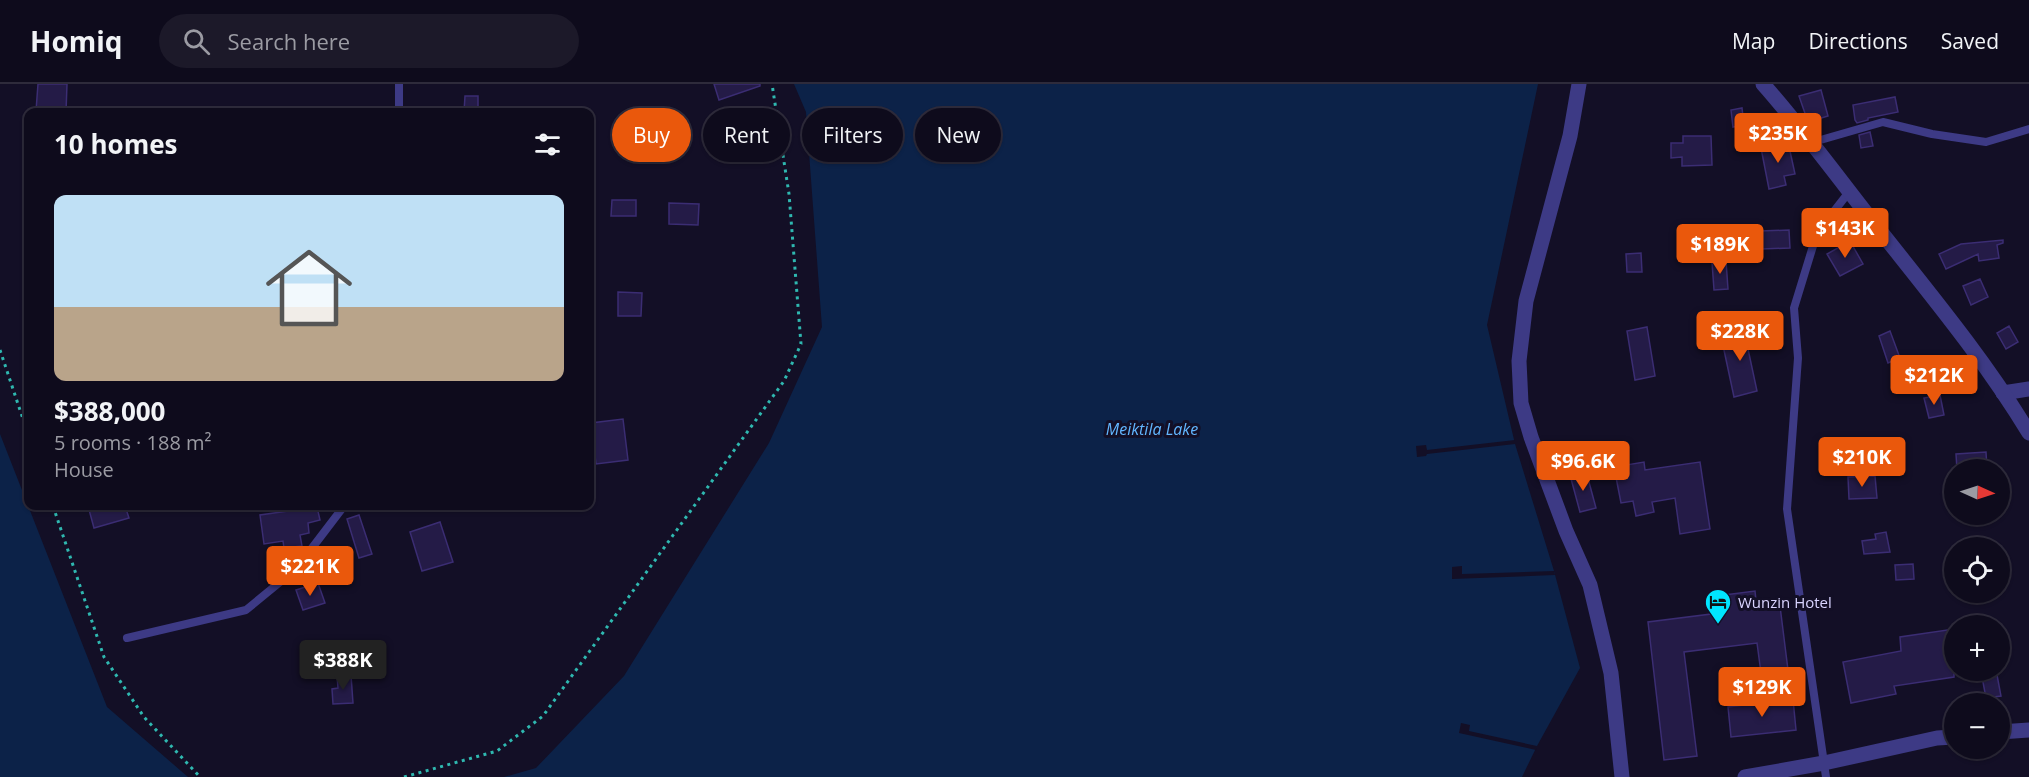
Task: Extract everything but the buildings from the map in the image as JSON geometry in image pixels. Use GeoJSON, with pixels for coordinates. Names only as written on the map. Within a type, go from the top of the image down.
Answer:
{"type":"FeatureCollection","features":[{"type":"Feature","properties":{"kind":"street"},"geometry":{"type":"LineString","coordinates":[[1579,84],[1570,136],[1526,301],[1519,371],[1521,403],[1531,437],[1566,531],[1590,585],[1611,673],[1622,777]]}},
{"type":"Feature","properties":{"kind":"street"},"geometry":{"type":"LineString","coordinates":[[1763,84],[1773,91],[1810,143],[1850,190],[1930,294],[2003,393],[2029,433]]}},
{"type":"Feature","properties":{"kind":"street"},"geometry":{"type":"LineString","coordinates":[[2003,393],[2029,389]]}},
{"type":"Feature","properties":{"kind":"street"},"geometry":{"type":"LineString","coordinates":[[2010,731],[2029,729]]}},
{"type":"Feature","properties":{"kind":"street"},"geometry":{"type":"LineString","coordinates":[[1745,777],[1825,770],[1944,737]]}},
{"type":"Feature","properties":{"kind":"lane"},"geometry":{"type":"LineString","coordinates":[[399,84],[399,108]]}},
{"type":"Feature","properties":{"kind":"lane"},"geometry":{"type":"LineString","coordinates":[[1810,143],[1883,122],[1932,135],[1986,142],[2029,129]]}},
{"type":"Feature","properties":{"kind":"lane"},"geometry":{"type":"LineString","coordinates":[[1825,770],[1786,509],[1798,358],[1794,308],[1816,233],[1850,190]]}},
{"type":"Feature","properties":{"kind":"lane"},"geometry":{"type":"LineString","coordinates":[[127,638],[246,610],[296,569],[341,510]]}},
{"type":"Feature","properties":{"kind":"path"},"geometry":{"type":"LineString","coordinates":[[404,777],[496,751],[543,716],[784,381],[801,344],[789,194],[772,84]]}},
{"type":"Feature","properties":{"kind":"path"},"geometry":{"type":"LineString","coordinates":[[0,350],[24,422]]}},
{"type":"Feature","properties":{"kind":"path"},"geometry":{"type":"LineString","coordinates":[[53,510],[104,657],[144,717],[200,777]]}},
{"type":"Feature","properties":{"kind":"water","name":"Meiktila Lake"},"geometry":{"type":"Polygon","coordinates":[[[794,84],[1538,84],[1487,325],[1515,444],[1554,571],[1580,668],[1522,777],[504,777],[536,768],[624,676],[769,443],[822,327],[810,162],[903,162],[903,108],[804,108],[794,84]]]}},
{"type":"Feature","properties":{"kind":"water"},"geometry":{"type":"Polygon","coordinates":[[[0,434],[24,495],[24,510],[30,510],[107,707],[188,777],[0,777],[0,434]]]}},
{"type":"Feature","properties":{"kind":"pier"},"geometry":{"type":"Polygon","coordinates":[[[1515,440],[1515,444],[1417,457],[1416,446],[1426,445],[1427,450],[1515,440]]]}},
{"type":"Feature","properties":{"kind":"pier"},"geometry":{"type":"Polygon","coordinates":[[[1462,566],[1462,574],[1554,571],[1555,575],[1452,579],[1452,567],[1462,566]]]}},
{"type":"Feature","properties":{"kind":"pier"},"geometry":{"type":"Polygon","coordinates":[[[1461,723],[1470,725],[1469,731],[1537,746],[1536,750],[1459,733],[1461,723]]]}},
{"type":"Feature","properties":{"kind":"place","name":"Wunzin Hotel"},"geometry":{"type":"Point","coordinates":[1718,625]}}]}
